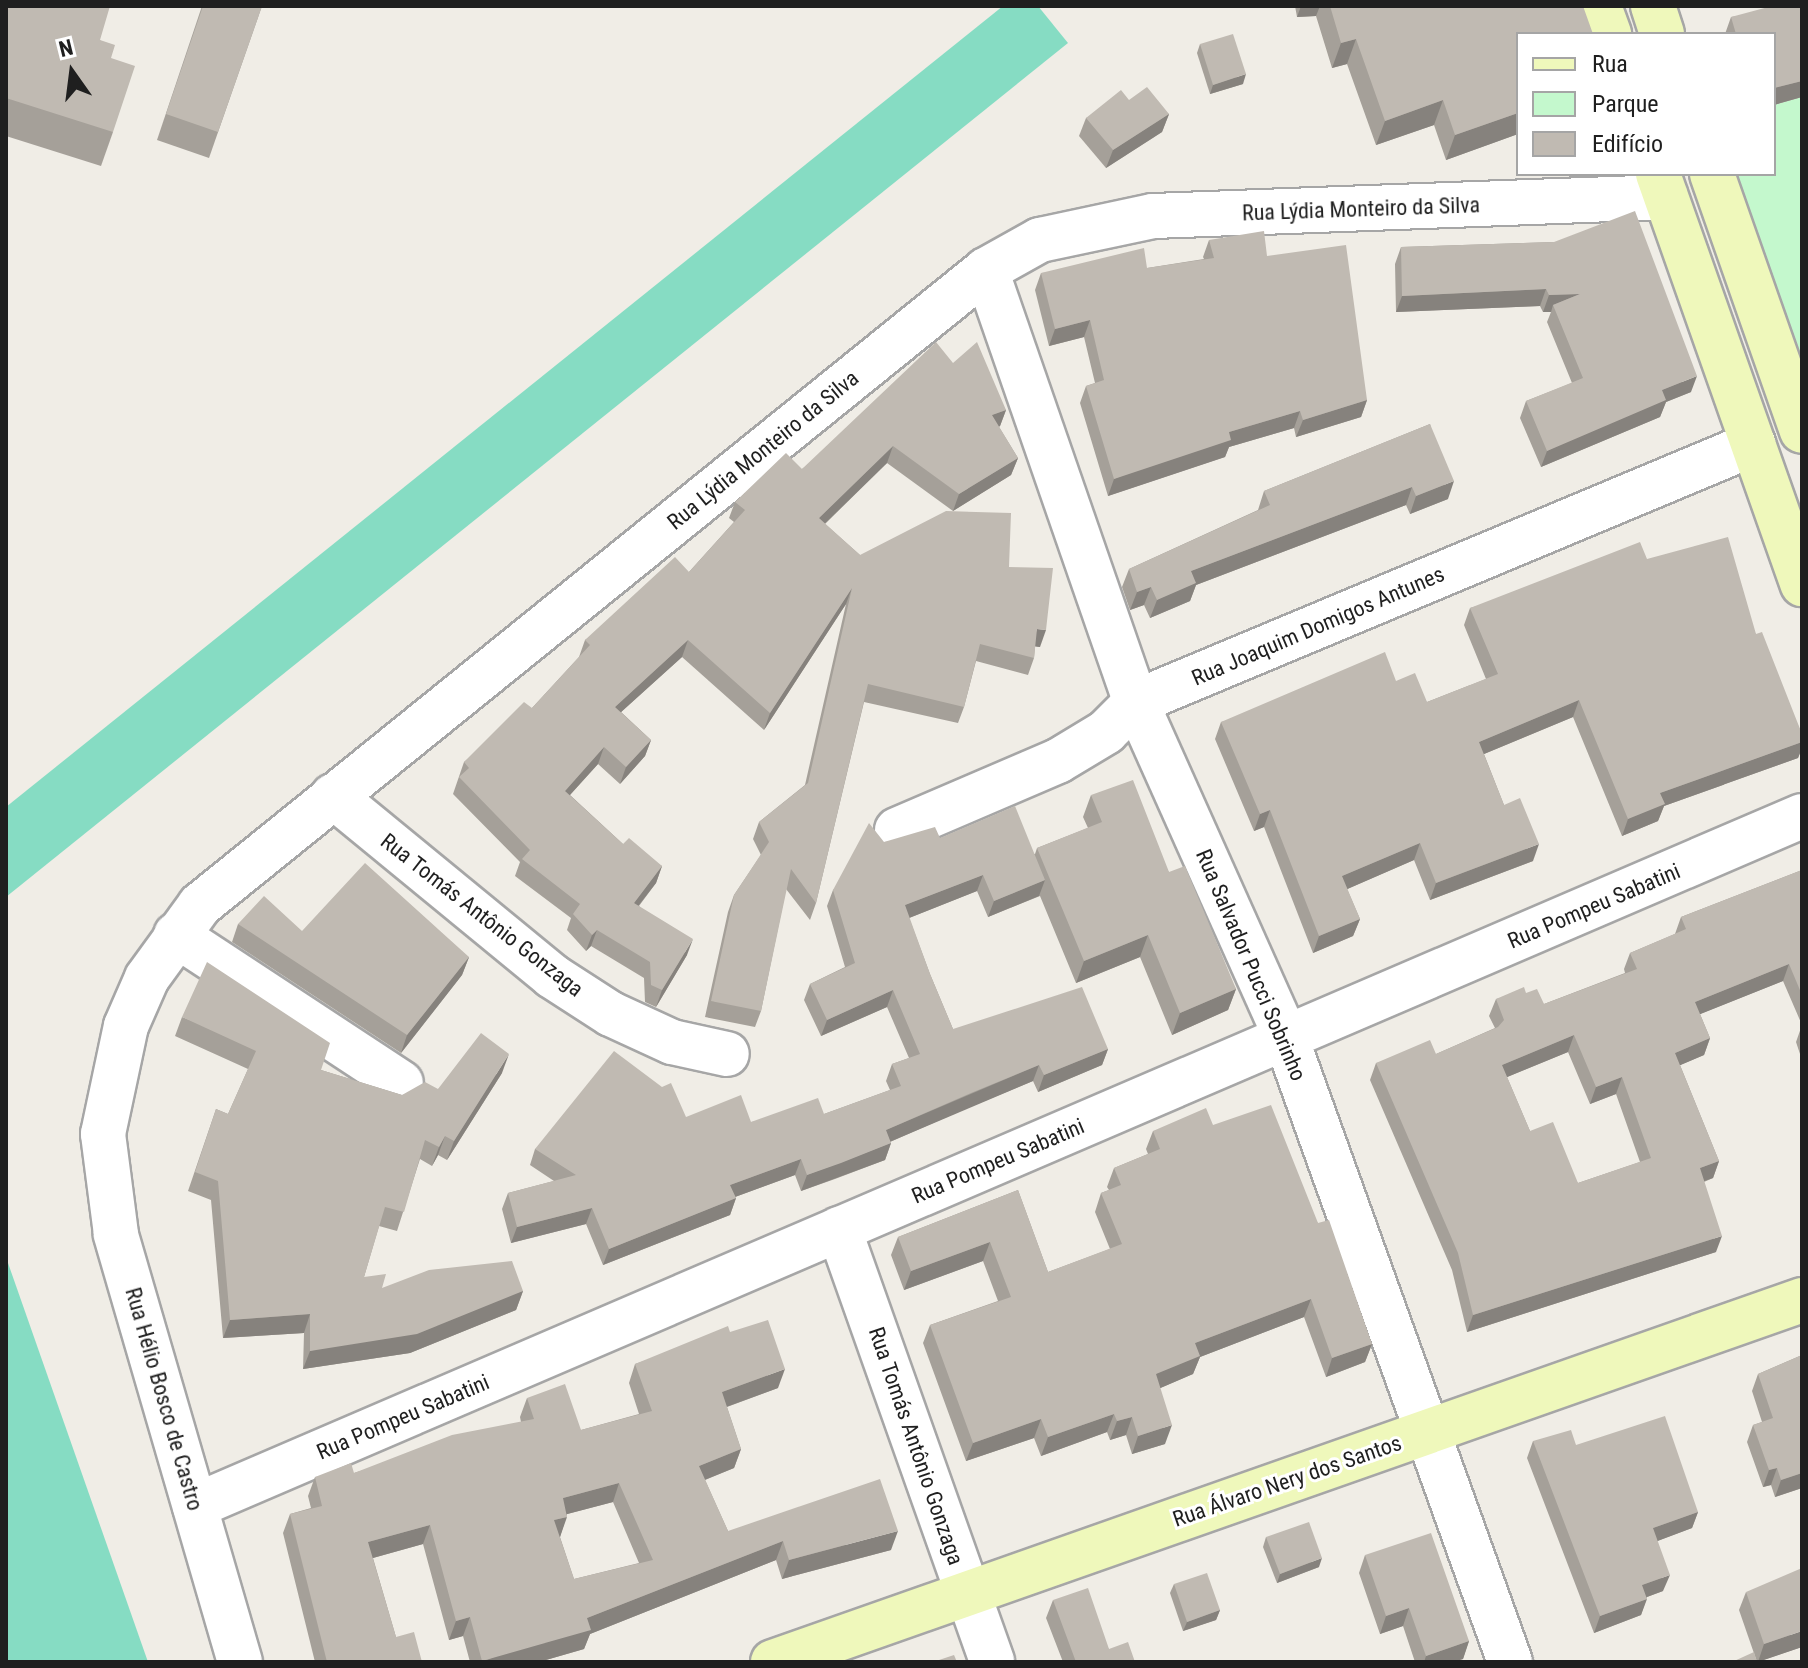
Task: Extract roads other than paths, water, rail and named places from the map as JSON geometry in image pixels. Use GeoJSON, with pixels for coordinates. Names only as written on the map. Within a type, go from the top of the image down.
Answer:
{"type":"FeatureCollection","features":[{"type":"Feature","properties":{"kind":"main road"},"geometry":{"type":"LineString","coordinates":[[1599,6],[1608,32]]}},
{"type":"Feature","properties":{"kind":"main road"},"geometry":{"type":"LineString","coordinates":[[1713,176],[1789,356],[1802,431]]}},
{"type":"Feature","properties":{"kind":"main road"},"geometry":{"type":"LineString","coordinates":[[1662,185],[1802,584]]}},
{"type":"Feature","properties":{"kind":"main road","name":"Rua Álvaro Nery dos Santos"},"geometry":{"type":"LineString","coordinates":[[773,1662],[1802,1300]]}},
{"type":"Feature","properties":{"kind":"street","name":"Rua Lýdia Monteiro da Silva"},"geometry":{"type":"LineString","coordinates":[[103,1134],[126,1026],[176,935],[234,874],[986,270],[1040,240],[1103,221],[1662,185]]}},
{"type":"Feature","properties":{"kind":"street","name":"Rua Salvador Pucci Sobrinho"},"geometry":{"type":"LineString","coordinates":[[986,270],[1136,702],[1286,1038],[1510,1662]]}},
{"type":"Feature","properties":{"kind":"street","name":"Rua Joaquim Domigos Antunes"},"geometry":{"type":"LineString","coordinates":[[897,830],[1058,761],[1106,732],[1136,702],[1753,444]]}},
{"type":"Feature","properties":{"kind":"street","name":"Rua Tomás Antônio Gonzaga"},"geometry":{"type":"LineString","coordinates":[[333,796],[599,1007],[672,1042],[727,1054]]}},
{"type":"Feature","properties":{"kind":"street","name":"Rua Pompeu Sabatini"},"geometry":{"type":"LineString","coordinates":[[195,1506],[1802,816]]}},
{"type":"Feature","properties":{"kind":"street"},"geometry":{"type":"LineString","coordinates":[[176,935],[401,1083]]}},
{"type":"Feature","properties":{"kind":"street","name":"Rua Hélio Bosco de Castro"},"geometry":{"type":"LineString","coordinates":[[103,1134],[116,1234],[240,1662]]}},
{"type":"Feature","properties":{"kind":"street","name":"Rua Tomás Antônio Gonzaga"},"geometry":{"type":"LineString","coordinates":[[839,1229],[992,1662]]}}]}
